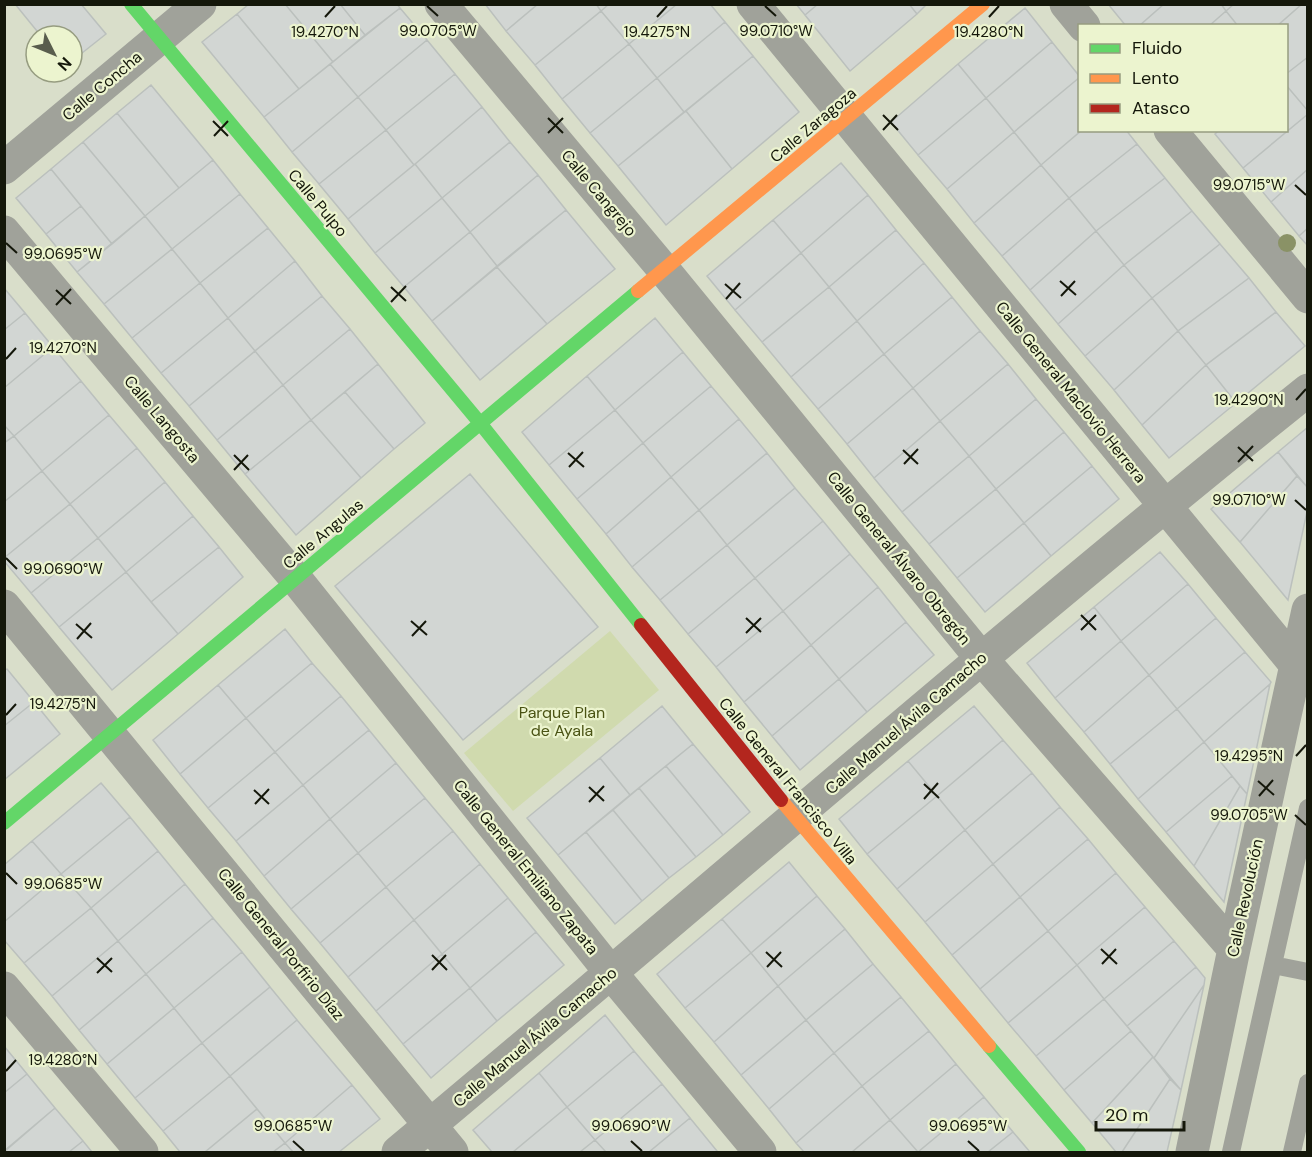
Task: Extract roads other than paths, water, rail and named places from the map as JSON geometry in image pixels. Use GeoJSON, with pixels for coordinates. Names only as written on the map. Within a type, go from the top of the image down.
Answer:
{"type":"FeatureCollection","features":[{"type":"Feature","properties":{"kind":"street","name":"Calle Pulpo"},"geometry":{"type":"LineString","coordinates":[[131,4],[480,423]]}},
{"type":"Feature","properties":{"kind":"street","name":"Calle Concha"},"geometry":{"type":"LineString","coordinates":[[4,168],[200,4]]}},
{"type":"Feature","properties":{"kind":"street","name":"Calle Cangrejo"},"geometry":{"type":"LineString","coordinates":[[441,4],[663,270]]}},
{"type":"Feature","properties":{"kind":"street","name":"Calle General Maclovio Herrera"},"geometry":{"type":"LineString","coordinates":[[753,4],[1295,664]]}},
{"type":"Feature","properties":{"kind":"street","name":"Calle Zaragoza"},"geometry":{"type":"LineString","coordinates":[[663,270],[847,120],[983,4]]}},
{"type":"Feature","properties":{"kind":"street"},"geometry":{"type":"LineString","coordinates":[[1066,4],[1082,24]]}},
{"type":"Feature","properties":{"kind":"street"},"geometry":{"type":"LineString","coordinates":[[1172,132],[1308,297]]}},
{"type":"Feature","properties":{"kind":"street","name":"Calle Langosta"},"geometry":{"type":"LineString","coordinates":[[4,232],[296,579]]}},
{"type":"Feature","properties":{"kind":"street","name":"Calle Angulas"},"geometry":{"type":"LineString","coordinates":[[4,823],[663,270]]}},
{"type":"Feature","properties":{"kind":"street","name":"Calle General Álvaro Obregón"},"geometry":{"type":"LineString","coordinates":[[663,270],[981,658],[1234,949]]}},
{"type":"Feature","properties":{"kind":"street","name":"Calle Manuel Ávila Camacho"},"geometry":{"type":"LineString","coordinates":[[398,1152],[795,818],[981,658],[1308,390]]}},
{"type":"Feature","properties":{"kind":"street","name":"Calle General Francisco Villa"},"geometry":{"type":"LineString","coordinates":[[480,423],[795,818],[1079,1152]]}},
{"type":"Feature","properties":{"kind":"street","name":"Calle General Emiliano Zapata"},"geometry":{"type":"LineString","coordinates":[[296,579],[611,973],[760,1152]]}},
{"type":"Feature","properties":{"kind":"street","name":"Calle General Porfirio Díaz"},"geometry":{"type":"LineString","coordinates":[[4,606],[452,1152]]}},
{"type":"Feature","properties":{"kind":"street","name":"Calle Revolución"},"geometry":{"type":"LineString","coordinates":[[1192,1152],[1308,610]]}},
{"type":"Feature","properties":{"kind":"street"},"geometry":{"type":"LineString","coordinates":[[4,988],[142,1152]]}},
{"type":"Feature","properties":{"kind":"lane"},"geometry":{"type":"LineString","coordinates":[[1231,1152],[1308,808]]}},
{"type":"Feature","properties":{"kind":"lane"},"geometry":{"type":"LineString","coordinates":[[1273,965],[1308,972]]}},
{"type":"Feature","properties":{"kind":"lane"},"geometry":{"type":"LineString","coordinates":[[1292,1152],[1308,1083]]}},
{"type":"Feature","properties":{"kind":"park label","name":"Parque Plan de Ayala"},"geometry":{"type":"Point","coordinates":[562,721]}}]}
